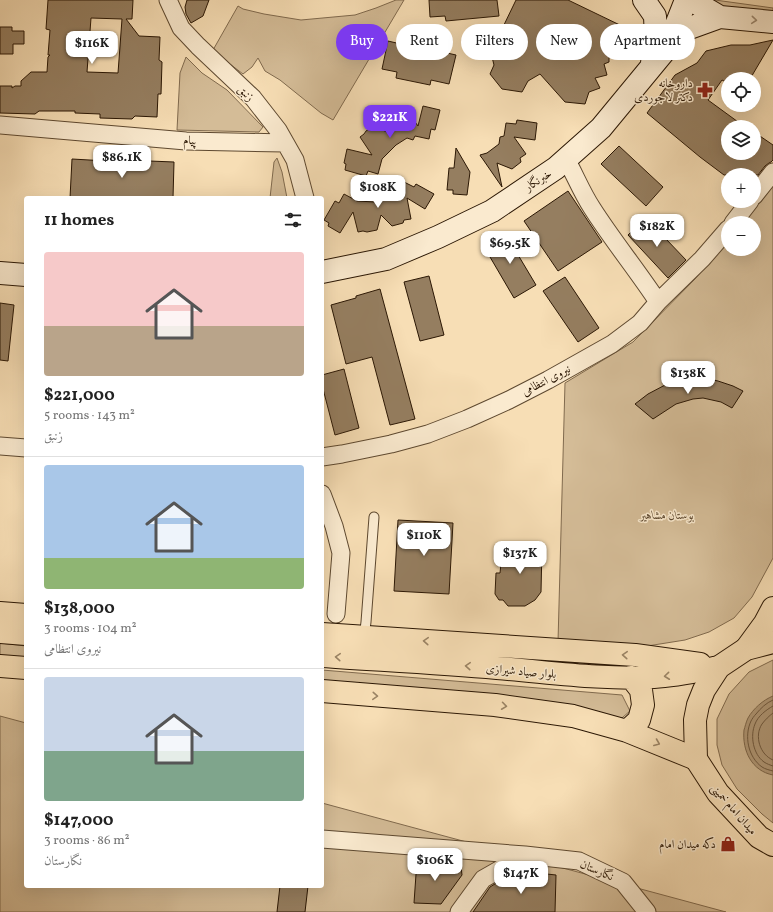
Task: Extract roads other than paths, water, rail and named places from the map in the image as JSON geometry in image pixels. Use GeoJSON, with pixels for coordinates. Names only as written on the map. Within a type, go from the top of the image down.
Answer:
{"type":"FeatureCollection","features":[{"type":"Feature","properties":{"kind":"main road"},"geometry":{"type":"LineString","coordinates":[[324,691],[495,705],[573,716],[627,731],[696,759],[695,720],[698,705],[704,690],[720,667],[746,649],[765,623],[773,608]]}},
{"type":"Feature","properties":{"kind":"main road"},"geometry":{"type":"LineString","coordinates":[[1,616],[24,614]]}},
{"type":"Feature","properties":{"kind":"main road"},"geometry":{"type":"LineString","coordinates":[[1,616],[24,633]]}},
{"type":"Feature","properties":{"kind":"main road"},"geometry":{"type":"LineString","coordinates":[[324,634],[635,655],[720,667]]}},
{"type":"Feature","properties":{"kind":"main road"},"geometry":{"type":"LineString","coordinates":[[746,649],[773,642]]}},
{"type":"Feature","properties":{"kind":"main road","name":"بلوار صیاد شیرازی"},"geometry":{"type":"LineString","coordinates":[[324,656],[498,668],[578,676],[654,677],[688,674],[720,667]]}},
{"type":"Feature","properties":{"kind":"main road"},"geometry":{"type":"LineString","coordinates":[[0,666],[24,668]]}},
{"type":"Feature","properties":{"kind":"main road"},"geometry":{"type":"LineString","coordinates":[[627,731],[639,720],[643,705],[641,690],[631,677]]}},
{"type":"Feature","properties":{"kind":"main road","name":"میدان امام خمینی"},"geometry":{"type":"LineString","coordinates":[[696,759],[718,793],[766,841],[773,857]]}},
{"type":"Feature","properties":{"kind":"street","name":"زنبق"},"geometry":{"type":"LineString","coordinates":[[168,0],[181,28],[253,98],[278,130],[294,160],[304,196]]}},
{"type":"Feature","properties":{"kind":"street"},"geometry":{"type":"LineString","coordinates":[[644,0],[655,16],[656,40],[651,68]]}},
{"type":"Feature","properties":{"kind":"street","name":"خبرنگار"},"geometry":{"type":"LineString","coordinates":[[676,24],[686,0]]}},
{"type":"Feature","properties":{"kind":"street"},"geometry":{"type":"LineString","coordinates":[[691,0],[720,17]]}},
{"type":"Feature","properties":{"kind":"street"},"geometry":{"type":"LineString","coordinates":[[695,26],[720,17],[755,19],[773,22]]}},
{"type":"Feature","properties":{"kind":"street","name":"خبرنگار"},"geometry":{"type":"LineString","coordinates":[[324,272],[386,259],[438,237],[492,211],[556,168],[601,128],[657,60]]}},
{"type":"Feature","properties":{"kind":"street","name":"پیام"},"geometry":{"type":"LineString","coordinates":[[0,125],[186,140],[285,143]]}},
{"type":"Feature","properties":{"kind":"street"},"geometry":{"type":"LineString","coordinates":[[566,159],[591,207],[658,302]]}},
{"type":"Feature","properties":{"kind":"street"},"geometry":{"type":"LineString","coordinates":[[761,187],[773,172]]}},
{"type":"Feature","properties":{"kind":"street"},"geometry":{"type":"LineString","coordinates":[[738,216],[745,208]]}},
{"type":"Feature","properties":{"kind":"street","name":"نیروی انتظامی"},"geometry":{"type":"LineString","coordinates":[[324,457],[391,444],[428,434],[467,419],[548,380],[612,344],[640,322],[702,259],[721,237]]}},
{"type":"Feature","properties":{"kind":"street"},"geometry":{"type":"LineString","coordinates":[[0,273],[24,275]]}},
{"type":"Feature","properties":{"kind":"street"},"geometry":{"type":"LineString","coordinates":[[0,446],[24,448]]}},
{"type":"Feature","properties":{"kind":"street"},"geometry":{"type":"LineString","coordinates":[[324,499],[334,526],[341,553],[336,614]]}},
{"type":"Feature","properties":{"kind":"street","name":"نگارستان"},"geometry":{"type":"LineString","coordinates":[[324,838],[579,861],[623,882],[646,912]]}},
{"type":"Feature","properties":{"kind":"street"},"geometry":{"type":"LineString","coordinates":[[459,912],[483,879],[525,855]]}},
{"type":"Feature","properties":{"kind":"lane"},"geometry":{"type":"LineString","coordinates":[[364,637],[374,517]]}},
{"type":"Feature","properties":{"kind":"water"},"geometry":{"type":"Polygon","coordinates":[[[773,696],[773,775],[759,769],[750,759],[745,745],[744,730],[747,720],[755,708],[773,696]]]}},
{"type":"Feature","properties":{"kind":"place","name":"داروخانه دکتر لاجوردی"},"geometry":{"type":"Point","coordinates":[705,90]}},
{"type":"Feature","properties":{"kind":"place","name":"دکه میدان امام"},"geometry":{"type":"Point","coordinates":[728,844]}},
{"type":"Feature","properties":{"kind":"park label","name":"بوستان مشاهیر"},"geometry":{"type":"Point","coordinates":[667,515]}}]}
